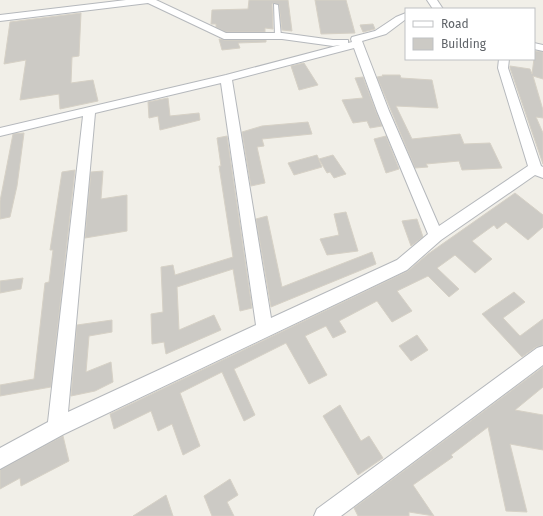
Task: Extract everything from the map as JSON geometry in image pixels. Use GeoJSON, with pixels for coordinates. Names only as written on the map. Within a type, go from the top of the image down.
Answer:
{"type":"FeatureCollection","features":[{"type":"Feature","properties":{"kind":"street"},"geometry":{"type":"LineString","coordinates":[[0,18],[149,0],[224,36],[278,36],[333,43],[357,41]]}},
{"type":"Feature","properties":{"kind":"street"},"geometry":{"type":"LineString","coordinates":[[0,132],[226,78],[357,41],[381,33],[391,27],[399,19],[405,16]]}},
{"type":"Feature","properties":{"kind":"street"},"geometry":{"type":"LineString","coordinates":[[357,41],[383,111],[436,236]]}},
{"type":"Feature","properties":{"kind":"street"},"geometry":{"type":"LineString","coordinates":[[0,459],[57,427],[402,265],[436,236],[539,165],[503,68],[504,60]]}},
{"type":"Feature","properties":{"kind":"street"},"geometry":{"type":"LineString","coordinates":[[226,78],[264,330]]}},
{"type":"Feature","properties":{"kind":"street"},"geometry":{"type":"LineString","coordinates":[[57,427],[88,111]]}},
{"type":"Feature","properties":{"kind":"street"},"geometry":{"type":"LineString","coordinates":[[324,516],[543,354]]}},
{"type":"Feature","properties":{"kind":"lane"},"geometry":{"type":"LineString","coordinates":[[276,5],[278,36]]}},
{"type":"Feature","properties":{"kind":"building"},"geometry":{"type":"Polygon","coordinates":[[[249,0],[288,0],[292,31],[282,30],[279,5],[274,3],[272,4],[273,29],[265,28],[265,32],[226,32],[216,27],[216,24],[211,24],[212,10],[248,9],[249,0]]]}},
{"type":"Feature","properties":{"kind":"building"},"geometry":{"type":"Polygon","coordinates":[[[315,0],[346,0],[355,33],[321,34],[315,0]]]}},
{"type":"Feature","properties":{"kind":"building"},"geometry":{"type":"Polygon","coordinates":[[[81,13],[79,56],[72,57],[71,83],[93,80],[98,101],[60,109],[59,94],[20,100],[26,60],[4,64],[10,22],[81,13]]]}},
{"type":"Feature","properties":{"kind":"building"},"geometry":{"type":"Polygon","coordinates":[[[373,24],[375,29],[363,32],[360,25],[373,24]]]}},
{"type":"Feature","properties":{"kind":"building"},"geometry":{"type":"Polygon","coordinates":[[[219,39],[266,40],[266,42],[238,43],[240,48],[222,50],[219,39]]]}},
{"type":"Feature","properties":{"kind":"building"},"geometry":{"type":"Polygon","coordinates":[[[535,51],[543,52],[543,79],[533,76],[543,110],[543,118],[536,117],[543,133],[543,164],[510,66],[530,69],[532,74],[535,51]]]}},
{"type":"Feature","properties":{"kind":"building"},"geometry":{"type":"Polygon","coordinates":[[[304,63],[318,85],[299,90],[291,66],[304,63]]]}},
{"type":"Feature","properties":{"kind":"building"},"geometry":{"type":"Polygon","coordinates":[[[382,75],[400,75],[401,78],[432,80],[438,108],[396,106],[412,139],[460,134],[464,144],[490,143],[502,168],[462,170],[459,161],[426,164],[428,167],[415,168],[377,77],[383,76],[382,75]]]}},
{"type":"Feature","properties":{"kind":"building"},"geometry":{"type":"Polygon","coordinates":[[[363,77],[382,126],[370,128],[367,121],[353,123],[342,100],[363,98],[355,78],[363,77]]]}},
{"type":"Feature","properties":{"kind":"building"},"geometry":{"type":"Polygon","coordinates":[[[168,98],[170,116],[199,113],[200,120],[160,130],[158,116],[149,118],[148,102],[168,98]]]}},
{"type":"Feature","properties":{"kind":"building"},"geometry":{"type":"Polygon","coordinates":[[[308,122],[312,134],[262,139],[264,146],[257,147],[265,183],[251,186],[242,132],[262,126],[308,122]]]}},
{"type":"Feature","properties":{"kind":"building"},"geometry":{"type":"Polygon","coordinates":[[[24,133],[17,186],[10,217],[0,219],[0,201],[13,134],[24,133]]]}},
{"type":"Feature","properties":{"kind":"building"},"geometry":{"type":"Polygon","coordinates":[[[227,136],[252,308],[240,311],[233,269],[177,287],[179,330],[214,315],[221,330],[166,354],[164,342],[152,344],[151,314],[163,312],[161,267],[173,265],[175,275],[233,257],[219,166],[221,166],[217,138],[227,136]]]}},
{"type":"Feature","properties":{"kind":"building"},"geometry":{"type":"Polygon","coordinates":[[[386,136],[399,169],[386,173],[374,139],[386,136]]]}},
{"type":"Feature","properties":{"kind":"building"},"geometry":{"type":"Polygon","coordinates":[[[317,155],[322,167],[294,175],[288,163],[317,155]]]}},
{"type":"Feature","properties":{"kind":"building"},"geometry":{"type":"Polygon","coordinates":[[[333,155],[346,174],[334,178],[330,172],[327,173],[319,159],[333,155]]]}},
{"type":"Feature","properties":{"kind":"building"},"geometry":{"type":"Polygon","coordinates":[[[75,170],[51,387],[0,396],[0,385],[34,379],[45,283],[49,282],[53,250],[50,250],[62,172],[75,170]]]}},
{"type":"Feature","properties":{"kind":"building"},"geometry":{"type":"Polygon","coordinates":[[[103,171],[101,199],[127,195],[127,231],[85,238],[91,172],[103,171]]]}},
{"type":"Feature","properties":{"kind":"building"},"geometry":{"type":"Polygon","coordinates":[[[515,193],[543,215],[543,227],[528,240],[506,222],[497,229],[494,225],[472,241],[492,259],[475,273],[455,255],[437,268],[459,289],[449,297],[428,276],[397,291],[412,311],[392,322],[377,301],[339,321],[346,332],[333,338],[326,326],[305,336],[327,375],[309,384],[286,343],[234,369],[255,415],[244,421],[222,372],[180,393],[200,446],[183,455],[172,424],[158,431],[151,411],[114,429],[110,414],[408,271],[428,254],[515,193]]]}},
{"type":"Feature","properties":{"kind":"building"},"geometry":{"type":"Polygon","coordinates":[[[346,212],[358,251],[327,255],[320,239],[339,235],[334,214],[346,212]]]}},
{"type":"Feature","properties":{"kind":"building"},"geometry":{"type":"Polygon","coordinates":[[[267,216],[282,287],[372,252],[376,264],[271,307],[256,219],[267,216]]]}},
{"type":"Feature","properties":{"kind":"building"},"geometry":{"type":"Polygon","coordinates":[[[417,219],[423,237],[411,246],[402,221],[417,219]]]}},
{"type":"Feature","properties":{"kind":"building"},"geometry":{"type":"Polygon","coordinates":[[[23,278],[21,289],[0,293],[0,281],[23,278]]]}},
{"type":"Feature","properties":{"kind":"building"},"geometry":{"type":"Polygon","coordinates":[[[514,292],[525,302],[503,318],[520,336],[543,319],[543,345],[536,347],[522,357],[482,314],[514,292]]]}},
{"type":"Feature","properties":{"kind":"building"},"geometry":{"type":"Polygon","coordinates":[[[112,320],[112,332],[89,336],[86,372],[111,362],[113,382],[95,391],[71,396],[77,325],[112,320]]]}},
{"type":"Feature","properties":{"kind":"building"},"geometry":{"type":"Polygon","coordinates":[[[417,335],[428,350],[411,361],[399,346],[417,335]]]}},
{"type":"Feature","properties":{"kind":"building"},"geometry":{"type":"Polygon","coordinates":[[[543,367],[543,387],[515,410],[543,415],[543,450],[510,444],[527,512],[506,511],[488,427],[451,455],[453,457],[413,485],[434,516],[409,512],[409,516],[358,516],[354,508],[543,367]]]}},
{"type":"Feature","properties":{"kind":"building"},"geometry":{"type":"Polygon","coordinates":[[[340,405],[361,441],[369,436],[383,458],[358,475],[323,416],[340,405]]]}},
{"type":"Feature","properties":{"kind":"building"},"geometry":{"type":"Polygon","coordinates":[[[63,436],[69,461],[21,486],[20,478],[0,489],[0,470],[63,436]]]}},
{"type":"Feature","properties":{"kind":"building"},"geometry":{"type":"Polygon","coordinates":[[[230,479],[238,495],[227,502],[234,516],[212,516],[204,496],[230,479]]]}},
{"type":"Feature","properties":{"kind":"building"},"geometry":{"type":"Polygon","coordinates":[[[166,495],[173,516],[133,516],[166,495]]]}}]}
